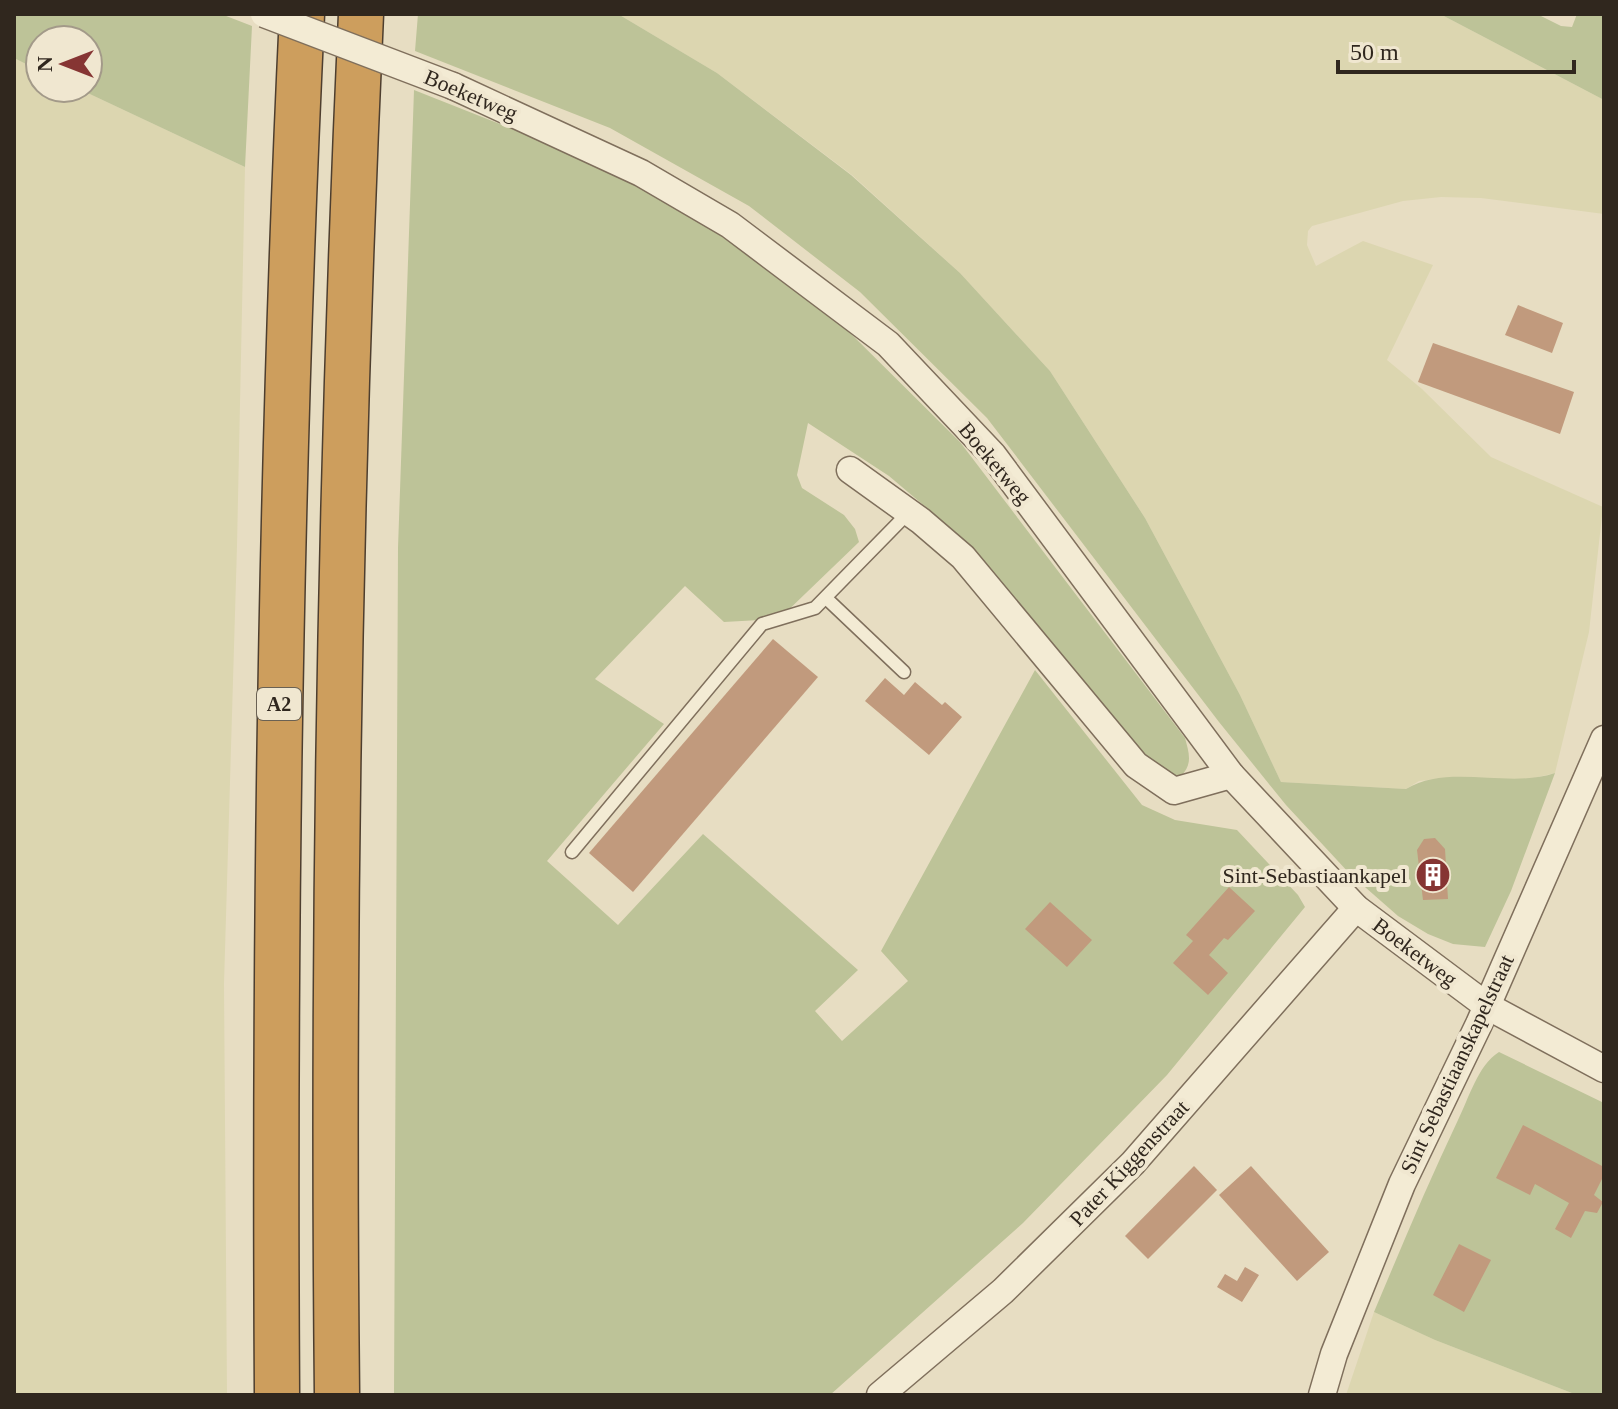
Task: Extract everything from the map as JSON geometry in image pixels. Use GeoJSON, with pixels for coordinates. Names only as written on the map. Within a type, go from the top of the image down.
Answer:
{"type":"FeatureCollection","features":[{"type":"Feature","properties":{"kind":"highway","name":"A2"},"geometry":{"type":"LineString","coordinates":[[277,1395],[280,601],[289,282],[302,14]]}},
{"type":"Feature","properties":{"kind":"highway"},"geometry":{"type":"LineString","coordinates":[[337,1395],[336,909],[341,605],[348,293],[361,14]]}},
{"type":"Feature","properties":{"kind":"street","name":"Boeketweg"},"geometry":{"type":"LineString","coordinates":[[264,14],[453,86],[641,173],[730,225],[888,344],[993,455],[1231,775],[1356,908],[1487,1006],[1604,1069]]}},
{"type":"Feature","properties":{"kind":"street"},"geometry":{"type":"LineString","coordinates":[[850,470],[909,512],[963,557],[1136,765],[1174,791],[1231,775]]}},
{"type":"Feature","properties":{"kind":"street","name":"Sint Sebastiaanskapelstraat"},"geometry":{"type":"LineString","coordinates":[[1322,1395],[1334,1354],[1402,1184],[1487,1006],[1604,739]]}},
{"type":"Feature","properties":{"kind":"street","name":"Pater Kiggenstraat"},"geometry":{"type":"LineString","coordinates":[[880,1395],[1003,1291],[1133,1163],[1356,908]]}},
{"type":"Feature","properties":{"kind":"lane"},"geometry":{"type":"LineString","coordinates":[[572,852],[762,624],[815,608],[909,512]]}},
{"type":"Feature","properties":{"kind":"lane"},"geometry":{"type":"LineString","coordinates":[[826,598],[904,672]]}},
{"type":"Feature","properties":{"kind":"shaded area"},"geometry":{"type":"Polygon","coordinates":[[[618,14],[1440,14],[1604,100],[1604,214],[1481,198],[1441,197],[1403,201],[1312,226],[1308,231],[1307,245],[1316,266],[1363,241],[1433,265],[1387,360],[1422,389],[1491,457],[1603,507],[1589,632],[1555,773],[1530,779],[1436,779],[1419,781],[1406,789],[1281,782],[1240,695],[1145,518],[1050,371],[960,273],[852,175],[717,73],[618,14]]]}},
{"type":"Feature","properties":{"kind":"shaded area"},"geometry":{"type":"Polygon","coordinates":[[[14,58],[24,63],[24,104],[104,104],[104,101],[245,167],[224,984],[227,1395],[14,1395],[14,58]]]}},
{"type":"Feature","properties":{"kind":"shaded area"},"geometry":{"type":"Polygon","coordinates":[[[1374,1312],[1435,1340],[1577,1395],[1346,1395],[1374,1312]]]}},
{"type":"Feature","properties":{"kind":"green space"},"geometry":{"type":"Polygon","coordinates":[[[14,14],[221,14],[252,26],[245,167],[104,101],[104,24],[24,24],[24,63],[14,58],[14,14]]]}},
{"type":"Feature","properties":{"kind":"green space"},"geometry":{"type":"Polygon","coordinates":[[[418,14],[618,14],[717,73],[851,175],[960,273],[1050,371],[1145,518],[1240,695],[1281,782],[1406,789],[1441,778],[1518,779],[1555,773],[1511,891],[1485,947],[1453,944],[1428,934],[1398,916],[1349,873],[1286,805],[1219,722],[987,418],[860,292],[749,206],[610,128],[415,51],[418,14]]]}},
{"type":"Feature","properties":{"kind":"green space"},"geometry":{"type":"Polygon","coordinates":[[[1440,14],[1537,14],[1561,26],[1572,27],[1577,14],[1604,14],[1604,100],[1440,14]]]}},
{"type":"Feature","properties":{"kind":"green space"},"geometry":{"type":"Polygon","coordinates":[[[414,90],[593,161],[728,237],[837,320],[960,442],[1185,738],[1189,753],[1189,763],[1181,776],[1154,773],[978,561],[934,514],[889,476],[808,423],[797,475],[802,488],[844,515],[855,529],[859,542],[779,619],[724,622],[685,586],[595,679],[664,724],[547,861],[618,925],[703,834],[858,970],[815,1011],[842,1041],[908,981],[881,951],[1035,670],[1142,805],[1175,820],[1237,830],[1298,895],[1305,907],[1167,1075],[1023,1223],[830,1395],[394,1395],[398,548],[414,90]]]}},
{"type":"Feature","properties":{"kind":"green space"},"geometry":{"type":"Polygon","coordinates":[[[1499,1052],[1604,1103],[1604,1395],[1577,1395],[1435,1340],[1374,1312],[1475,1083],[1485,1065],[1499,1052]]]}},
{"type":"Feature","properties":{"kind":"building"},"geometry":{"type":"Polygon","coordinates":[[[1518,305],[1563,323],[1552,353],[1505,335],[1518,305]]]}},
{"type":"Feature","properties":{"kind":"building"},"geometry":{"type":"Polygon","coordinates":[[[1433,343],[1574,392],[1560,434],[1418,382],[1433,343]]]}},
{"type":"Feature","properties":{"kind":"building"},"geometry":{"type":"Polygon","coordinates":[[[773,639],[818,677],[633,892],[589,853],[773,639]]]}},
{"type":"Feature","properties":{"kind":"building"},"geometry":{"type":"Polygon","coordinates":[[[885,678],[904,695],[915,682],[962,717],[929,755],[865,701],[885,678]]]}},
{"type":"Feature","properties":{"kind":"building","name":"Sint-Sebastiaankapel"},"geometry":{"type":"Polygon","coordinates":[[[1435,838],[1445,849],[1448,899],[1423,900],[1417,850],[1424,839],[1435,838]]]}},
{"type":"Feature","properties":{"kind":"building"},"geometry":{"type":"Polygon","coordinates":[[[1229,887],[1255,911],[1209,955],[1228,973],[1208,995],[1173,963],[1193,941],[1186,935],[1229,887]]]}},
{"type":"Feature","properties":{"kind":"building"},"geometry":{"type":"Polygon","coordinates":[[[1050,902],[1092,940],[1067,967],[1025,929],[1050,902]]]}},
{"type":"Feature","properties":{"kind":"building"},"geometry":{"type":"Polygon","coordinates":[[[1523,1125],[1604,1167],[1604,1175],[1594,1195],[1603,1202],[1597,1213],[1585,1211],[1571,1238],[1555,1229],[1569,1203],[1535,1184],[1530,1195],[1496,1178],[1523,1125]]]}},
{"type":"Feature","properties":{"kind":"building"},"geometry":{"type":"Polygon","coordinates":[[[1194,1166],[1217,1190],[1148,1259],[1125,1236],[1194,1166]]]}},
{"type":"Feature","properties":{"kind":"building"},"geometry":{"type":"Polygon","coordinates":[[[1251,1166],[1329,1252],[1297,1281],[1219,1195],[1251,1166]]]}},
{"type":"Feature","properties":{"kind":"building"},"geometry":{"type":"Polygon","coordinates":[[[1459,1244],[1491,1260],[1464,1312],[1433,1295],[1459,1244]]]}},
{"type":"Feature","properties":{"kind":"building"},"geometry":{"type":"Polygon","coordinates":[[[1245,1267],[1259,1275],[1242,1302],[1217,1287],[1225,1274],[1237,1281],[1245,1267]]]}},
{"type":"Feature","properties":{"kind":"place","name":"Sint-Sebastiaankapel"},"geometry":{"type":"Point","coordinates":[1433,875]}}]}
